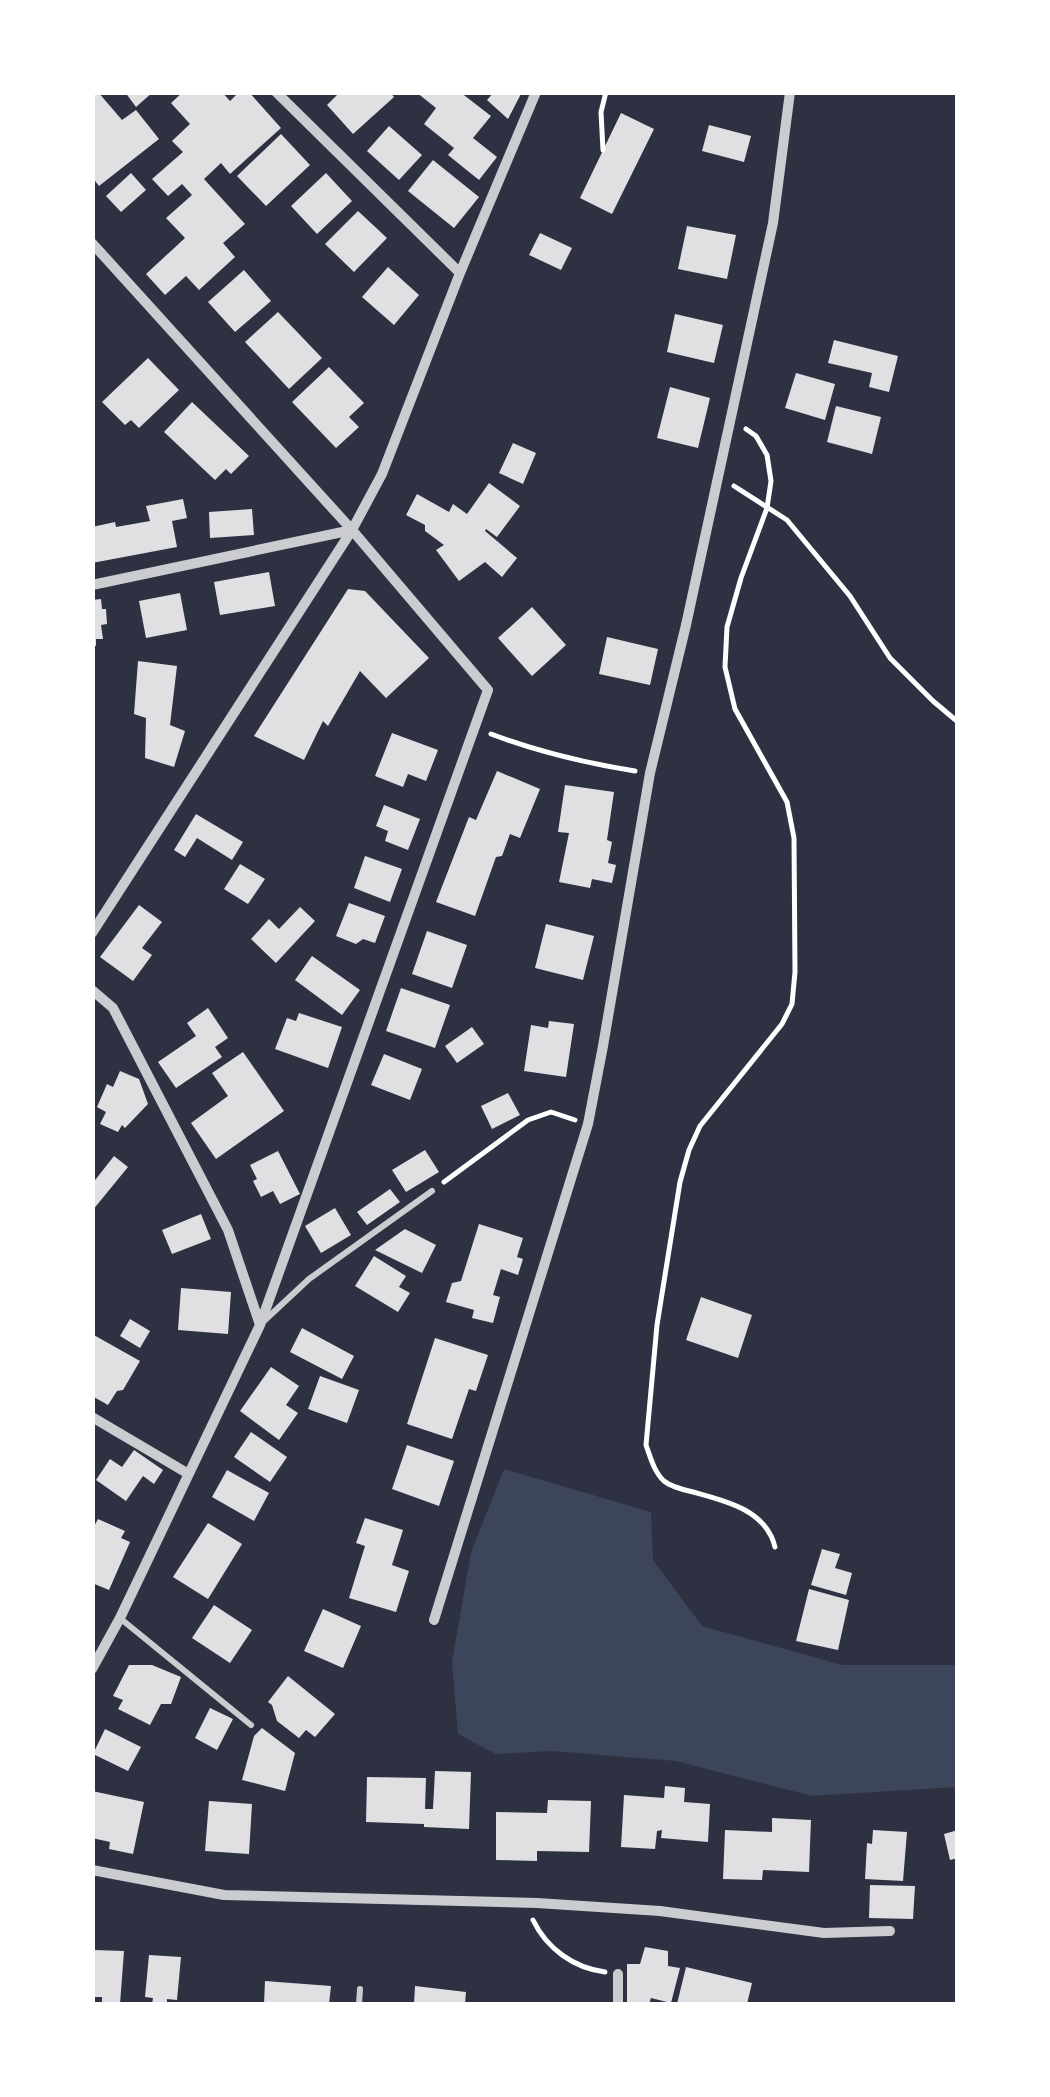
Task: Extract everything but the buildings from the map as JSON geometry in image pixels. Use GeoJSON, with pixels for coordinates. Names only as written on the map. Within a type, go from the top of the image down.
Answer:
{"type":"FeatureCollection","features":[{"type":"Feature","properties":{"kind":"street"},"geometry":{"type":"LineString","coordinates":[[276,92],[460,273]]}},
{"type":"Feature","properties":{"kind":"street"},"geometry":{"type":"LineString","coordinates":[[92,933],[352,530],[382,474],[536,92]]}},
{"type":"Feature","properties":{"kind":"street"},"geometry":{"type":"LineString","coordinates":[[434,1620],[588,1124],[650,774],[773,223],[790,92]]}},
{"type":"Feature","properties":{"kind":"street"},"geometry":{"type":"LineString","coordinates":[[92,244],[352,530],[488,690],[260,1325],[92,1669]]}},
{"type":"Feature","properties":{"kind":"street"},"geometry":{"type":"LineString","coordinates":[[92,585],[352,530]]}},
{"type":"Feature","properties":{"kind":"street"},"geometry":{"type":"LineString","coordinates":[[92,990],[113,1008],[228,1230],[260,1325]]}},
{"type":"Feature","properties":{"kind":"street"},"geometry":{"type":"LineString","coordinates":[[92,1417],[187,1473]]}},
{"type":"Feature","properties":{"kind":"street"},"geometry":{"type":"LineString","coordinates":[[92,1870],[224,1895],[524,1902],[660,1911],[824,1933],[890,1932]]}},
{"type":"Feature","properties":{"kind":"street"},"geometry":{"type":"LineString","coordinates":[[618,1974],[618,2004]]}},
{"type":"Feature","properties":{"kind":"lane"},"geometry":{"type":"LineString","coordinates":[[260,1325],[309,1279],[432,1190]]}},
{"type":"Feature","properties":{"kind":"lane"},"geometry":{"type":"LineString","coordinates":[[120,1618],[251,1725]]}},
{"type":"Feature","properties":{"kind":"lane"},"geometry":{"type":"LineString","coordinates":[[359,2004],[360,1990]]}},
{"type":"Feature","properties":{"kind":"path"},"geometry":{"type":"LineString","coordinates":[[603,150],[601,112],[606,92]]}},
{"type":"Feature","properties":{"kind":"path"},"geometry":{"type":"LineString","coordinates":[[731,419],[756,436],[768,455],[771,482],[766,508],[740,578],[728,628],[725,668],[735,709],[787,802],[794,838],[795,972],[792,1004],[782,1024],[700,1126],[689,1150],[680,1182],[657,1326],[646,1444],[663,1480],[681,1490],[728,1501],[758,1517],[773,1537],[775,1547]]}},
{"type":"Feature","properties":{"kind":"path"},"geometry":{"type":"LineString","coordinates":[[718,478],[787,520],[850,596],[890,658],[958,722]]}},
{"type":"Feature","properties":{"kind":"path"},"geometry":{"type":"LineString","coordinates":[[474,727],[535,750],[650,774]]}},
{"type":"Feature","properties":{"kind":"path"},"geometry":{"type":"LineString","coordinates":[[432,1190],[528,1120],[551,1112],[588,1124]]}},
{"type":"Feature","properties":{"kind":"path"},"geometry":{"type":"LineString","coordinates":[[524,1902],[542,1940],[583,1969],[618,1974]]}},
{"type":"Feature","properties":{"kind":"shaded area"},"geometry":{"type":"Polygon","coordinates":[[[504,1469],[651,1512],[653,1560],[702,1626],[842,1665],[957,1665],[957,1787],[812,1796],[676,1761],[553,1751],[496,1754],[458,1734],[452,1662],[471,1552],[504,1469]]]}}]}
